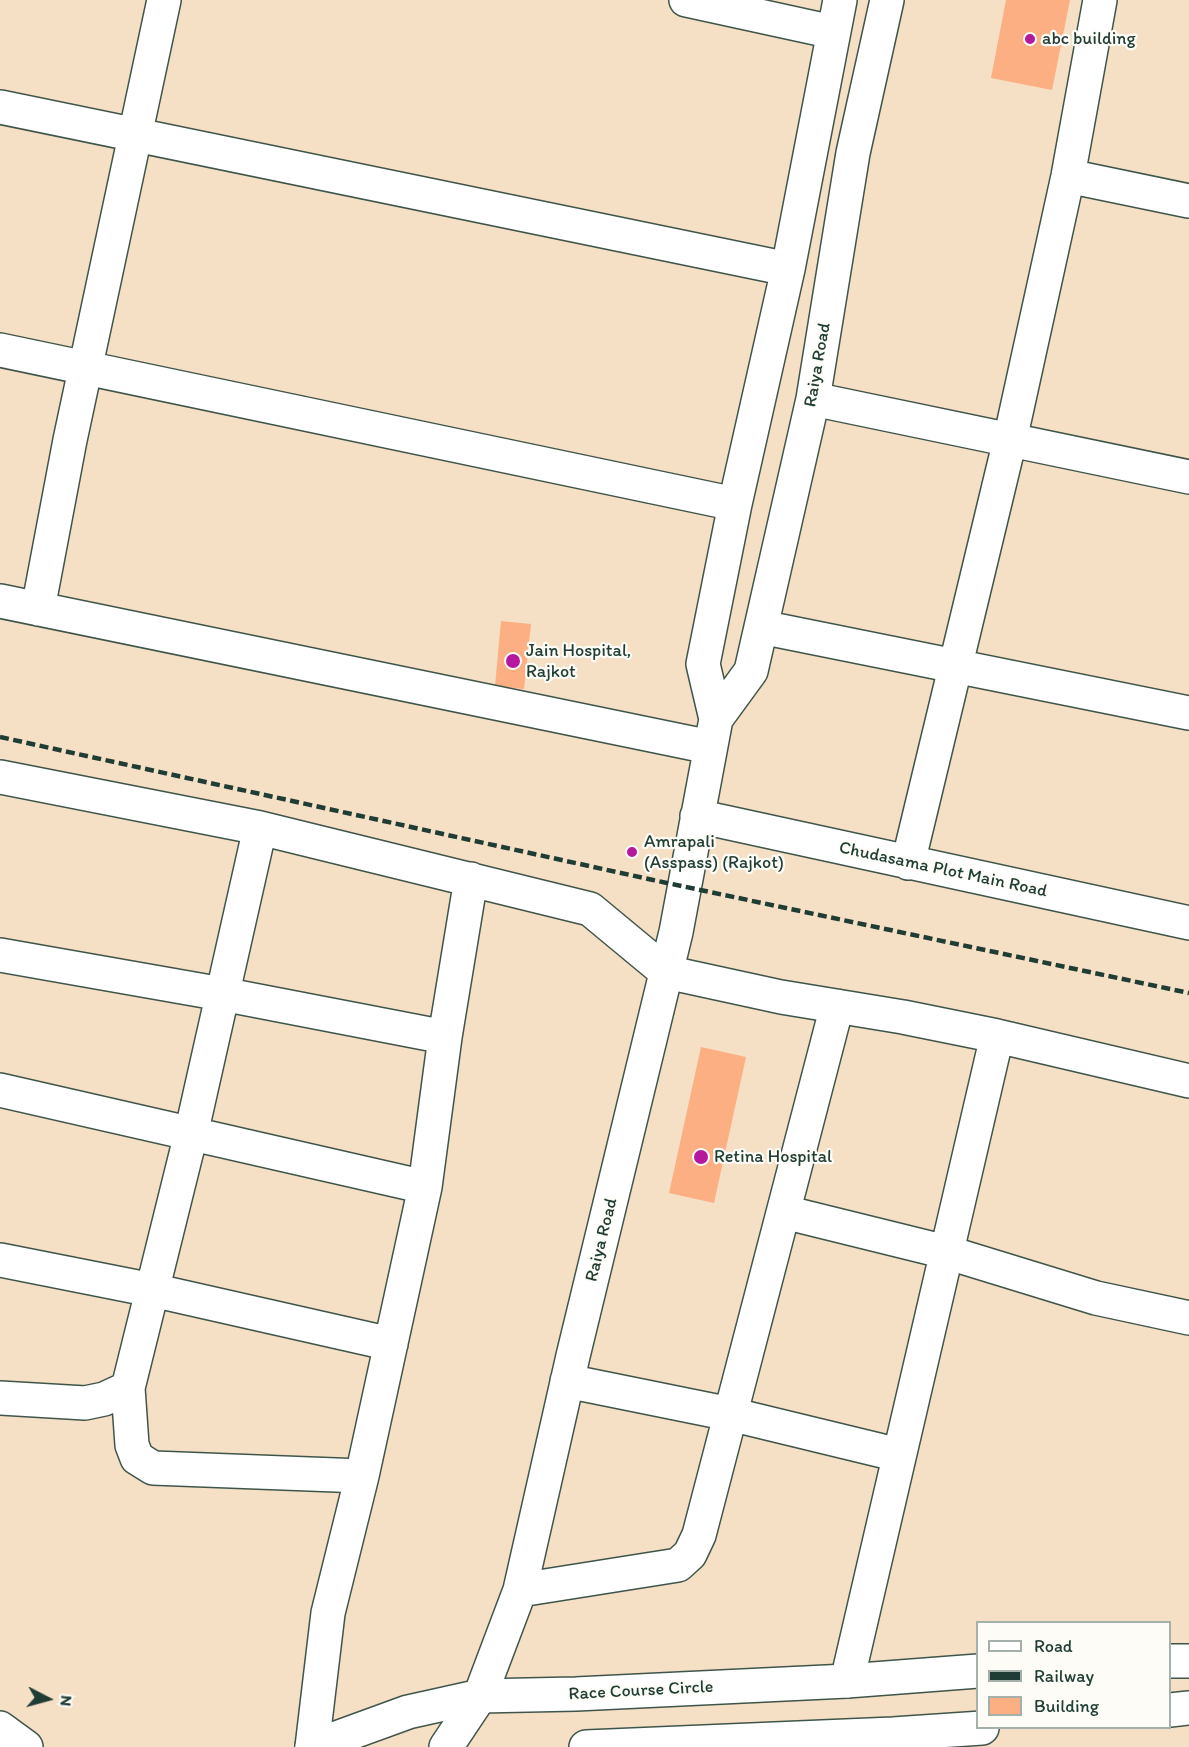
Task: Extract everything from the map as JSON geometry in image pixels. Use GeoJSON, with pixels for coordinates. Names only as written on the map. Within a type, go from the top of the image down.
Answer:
{"type":"FeatureCollection","features":[{"type":"Feature","properties":{"kind":"street"},"geometry":{"type":"LineString","coordinates":[[38,609],[70,440],[164,0]]}},
{"type":"Feature","properties":{"kind":"street"},"geometry":{"type":"LineString","coordinates":[[686,0],[833,32]]}},
{"type":"Feature","properties":{"kind":"street","name":"Raiya Road"},"geometry":{"type":"LineString","coordinates":[[446,1747],[480,1696],[520,1590],[567,1381],[666,972],[713,733],[703,664],[735,504],[788,269],[840,0]]}},
{"type":"Feature","properties":{"kind":"street","name":"Raiya Road"},"geometry":{"type":"LineString","coordinates":[[713,733],[751,671],[813,399],[853,153],[886,0]]}},
{"type":"Feature","properties":{"kind":"street"},"geometry":{"type":"LineString","coordinates":[[908,863],[1010,440],[1068,176],[1100,0]]}},
{"type":"Feature","properties":{"kind":"street"},"geometry":{"type":"LineString","coordinates":[[0,107],[788,269]]}},
{"type":"Feature","properties":{"kind":"street"},"geometry":{"type":"LineString","coordinates":[[1068,176],[1189,201]]}},
{"type":"Feature","properties":{"kind":"street"},"geometry":{"type":"LineString","coordinates":[[0,350],[735,504]]}},
{"type":"Feature","properties":{"kind":"street"},"geometry":{"type":"LineString","coordinates":[[813,399],[1189,477]]}},
{"type":"Feature","properties":{"kind":"street"},"geometry":{"type":"LineString","coordinates":[[0,601],[713,733]]}},
{"type":"Feature","properties":{"kind":"street"},"geometry":{"type":"LineString","coordinates":[[761,627],[1189,713]]}},
{"type":"Feature","properties":{"kind":"street"},"geometry":{"type":"LineString","coordinates":[[0,777],[260,828],[590,909],[666,972],[782,997],[903,1017],[997,1036],[1189,1081]]}},
{"type":"Feature","properties":{"kind":"street","name":"Chudasama Plot Main Road"},"geometry":{"type":"LineString","coordinates":[[698,816],[1189,923]]}},
{"type":"Feature","properties":{"kind":"street"},"geometry":{"type":"LineString","coordinates":[[260,828],[191,1134],[128,1388],[132,1445],[137,1458],[153,1468],[362,1476]]}},
{"type":"Feature","properties":{"kind":"street"},"geometry":{"type":"LineString","coordinates":[[312,1747],[328,1613],[362,1476],[425,1187],[445,1037],[471,879]]}},
{"type":"Feature","properties":{"kind":"street"},"geometry":{"type":"LineString","coordinates":[[0,955],[222,994],[445,1037]]}},
{"type":"Feature","properties":{"kind":"street"},"geometry":{"type":"LineString","coordinates":[[520,1590],[678,1565],[690,1554],[699,1534],[837,1006]]}},
{"type":"Feature","properties":{"kind":"street"},"geometry":{"type":"LineString","coordinates":[[847,1681],[997,1036]]}},
{"type":"Feature","properties":{"kind":"street"},"geometry":{"type":"LineString","coordinates":[[0,1090],[425,1187]]}},
{"type":"Feature","properties":{"kind":"street"},"geometry":{"type":"LineString","coordinates":[[784,1212],[946,1251],[1096,1298],[1189,1318]]}},
{"type":"Feature","properties":{"kind":"street"},"geometry":{"type":"LineString","coordinates":[[0,1260],[152,1290],[391,1344]]}},
{"type":"Feature","properties":{"kind":"street"},"geometry":{"type":"LineString","coordinates":[[567,1381],[730,1414],[899,1455]]}},
{"type":"Feature","properties":{"kind":"street"},"geometry":{"type":"LineString","coordinates":[[0,1398],[85,1403],[104,1399],[128,1388]]}},
{"type":"Feature","properties":{"kind":"street"},"geometry":{"type":"LineString","coordinates":[[1171,1660],[1189,1660]]}},
{"type":"Feature","properties":{"kind":"street","name":"Race Course Circle"},"geometry":{"type":"LineString","coordinates":[[312,1747],[408,1712],[480,1696],[576,1694],[847,1681],[976,1671]]}},
{"type":"Feature","properties":{"kind":"street"},"geometry":{"type":"LineString","coordinates":[[1171,1710],[1189,1708]]}},
{"type":"Feature","properties":{"kind":"street"},"geometry":{"type":"LineString","coordinates":[[0,1728],[26,1747]]}},
{"type":"Feature","properties":{"kind":"street"},"geometry":{"type":"LineString","coordinates":[[585,1747],[976,1728]]}},
{"type":"Feature","properties":{"kind":"building","name":"abc building"},"geometry":{"type":"Polygon","coordinates":[[[1006,0],[1070,0],[1052,90],[991,78],[1006,0]]]}},
{"type":"Feature","properties":{"kind":"building"},"geometry":{"type":"Polygon","coordinates":[[[501,621],[531,624],[524,689],[495,686],[501,621]]]}},
{"type":"Feature","properties":{"kind":"building"},"geometry":{"type":"Polygon","coordinates":[[[701,1047],[746,1057],[714,1203],[669,1193],[701,1047]]]}},
{"type":"Feature","properties":{"kind":"railway"},"geometry":{"type":"LineString","coordinates":[[0,737],[653,880],[1189,993]]}},
{"type":"Feature","properties":{"kind":"place","name":"abc building"},"geometry":{"type":"Point","coordinates":[1030,39]}},
{"type":"Feature","properties":{"kind":"place","name":"Jain Hospital, Rajkot"},"geometry":{"type":"Point","coordinates":[513,661]}},
{"type":"Feature","properties":{"kind":"place","name":"Amrapali (Asspass) (Rajkot)"},"geometry":{"type":"Point","coordinates":[632,852]}},
{"type":"Feature","properties":{"kind":"place","name":"Retina Hospital"},"geometry":{"type":"Point","coordinates":[701,1157]}}]}
